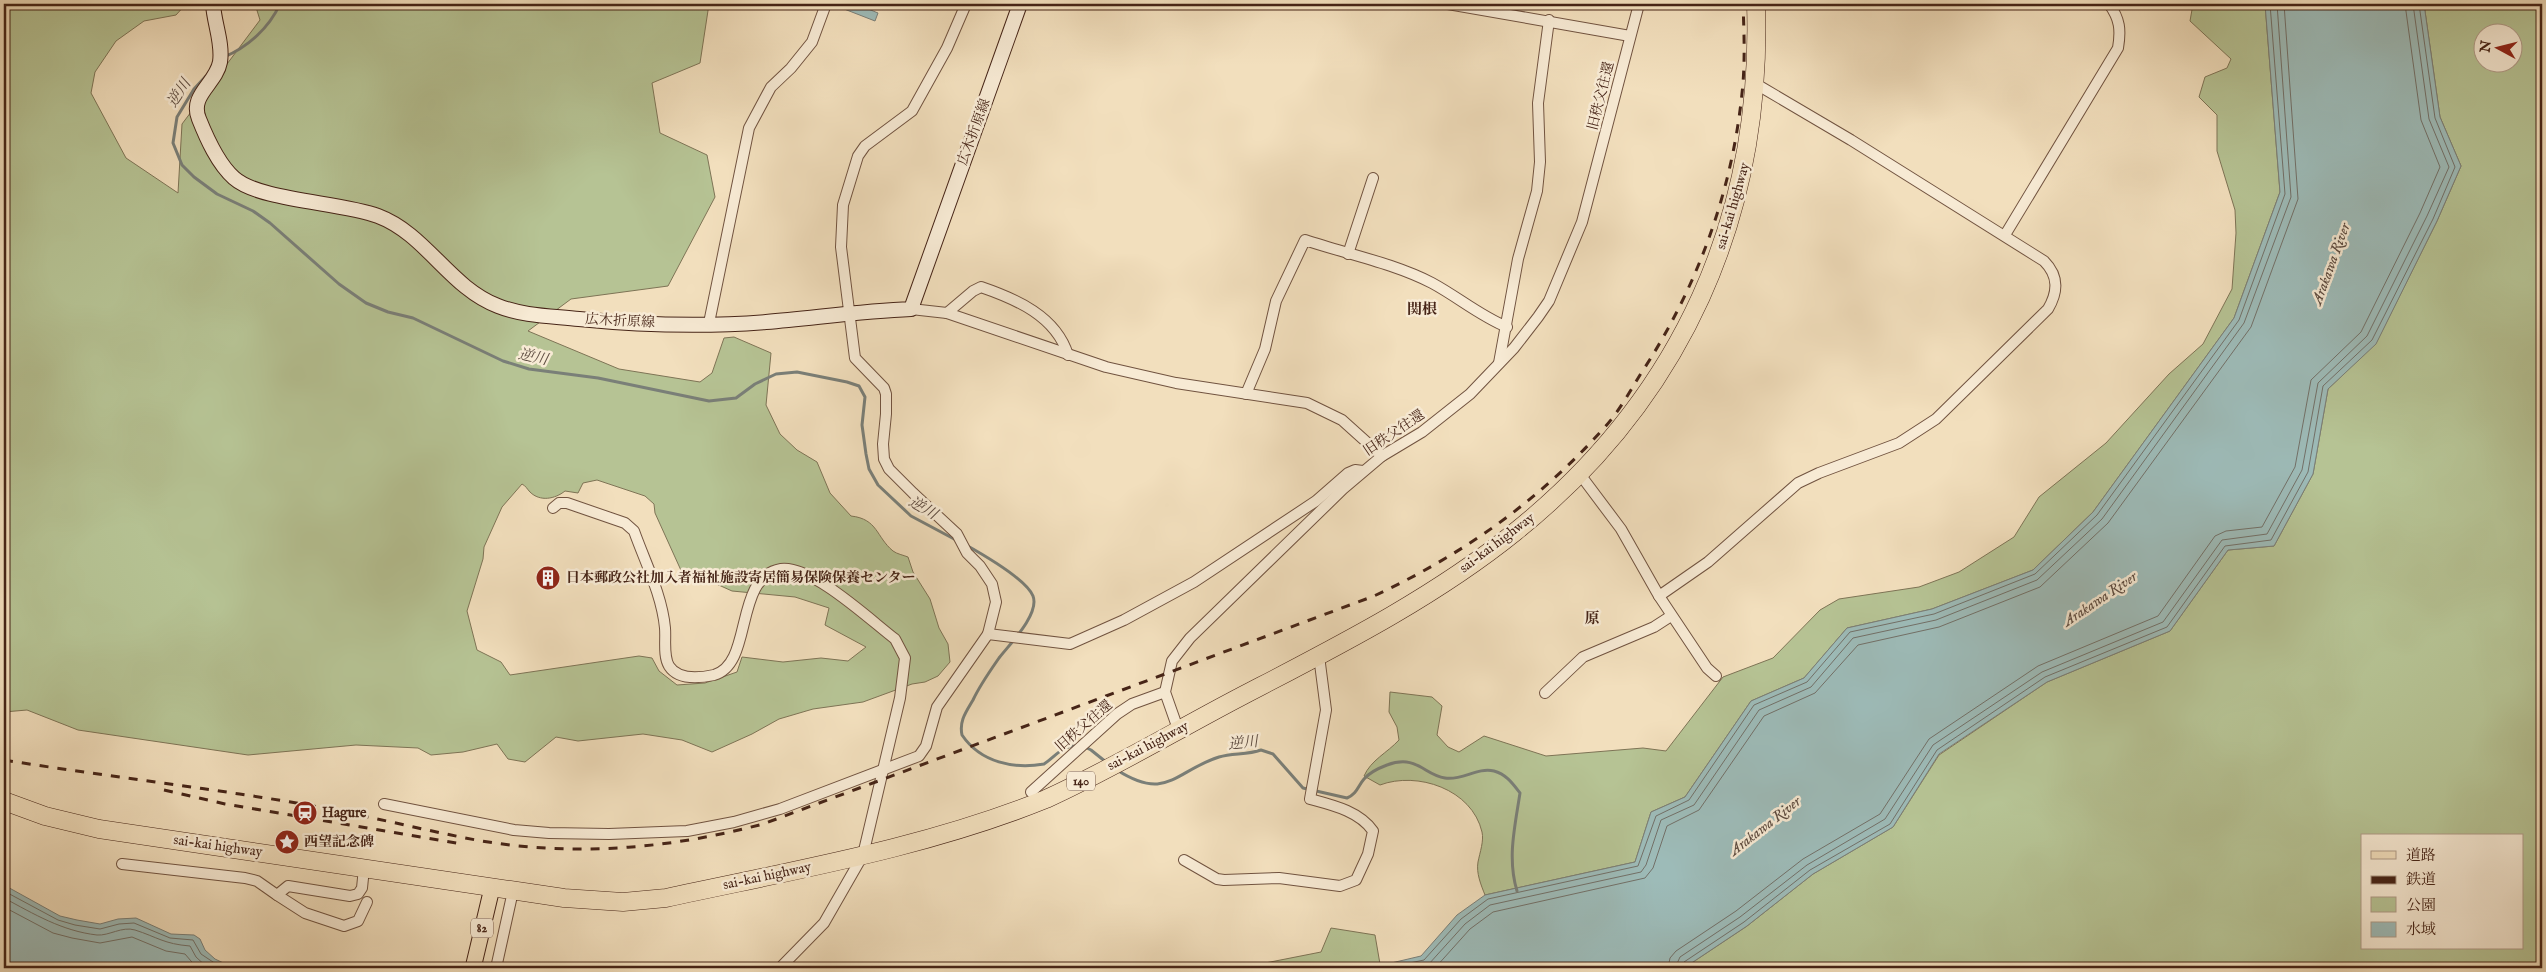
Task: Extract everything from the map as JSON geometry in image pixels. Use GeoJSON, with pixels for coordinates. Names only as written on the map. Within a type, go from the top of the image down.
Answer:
{"type":"FeatureCollection","features":[{"type":"Feature","properties":{"kind":"highway","name":"sai-kai highway"},"geometry":{"type":"LineString","coordinates":[[4,801],[45,816],[99,829],[492,888],[602,902],[642,901],[935,838],[1008,815],[1063,791],[1319,656],[1485,562],[1579,473],[1612,438],[1645,394],[1686,330],[1719,255],[1737,199],[1748,147],[1756,84],[1756,4]]}},
{"type":"Feature","properties":{"kind":"main road","name":"広木折原線"},"geometry":{"type":"LineString","coordinates":[[213,4],[220,63],[201,94],[196,107],[198,118],[222,166],[240,182],[260,192],[313,201],[378,216],[410,234],[461,283],[497,306],[536,314],[620,323],[764,322],[911,309],[1020,4]]}},
{"type":"Feature","properties":{"kind":"main road","name":"82"},"geometry":{"type":"LineString","coordinates":[[473,968],[492,888]]}},
{"type":"Feature","properties":{"kind":"street"},"geometry":{"type":"LineString","coordinates":[[709,323],[749,128],[770,87],[791,68],[812,42],[826,4]]}},
{"type":"Feature","properties":{"kind":"street"},"geometry":{"type":"LineString","coordinates":[[384,804],[514,830],[574,834],[664,833],[711,827],[780,809],[882,770],[923,752],[937,707],[988,634],[996,602],[992,584],[980,566],[967,553],[957,534],[889,469],[884,459],[882,444],[886,414],[886,394],[884,388],[855,358],[842,268],[841,218],[853,169],[865,146],[912,111],[947,48],[966,4]]}},
{"type":"Feature","properties":{"kind":"street"},"geometry":{"type":"LineString","coordinates":[[1448,4],[1549,20],[1630,36]]}},
{"type":"Feature","properties":{"kind":"street","name":"旧秩父往還"},"geometry":{"type":"LineString","coordinates":[[1031,792],[1117,714],[1132,704],[1165,692],[1172,661],[1190,638],[1363,471],[1382,456],[1422,432],[1470,394],[1524,336],[1549,301],[1571,253],[1582,222],[1639,4]]}},
{"type":"Feature","properties":{"kind":"street"},"geometry":{"type":"LineString","coordinates":[[2005,235],[2118,48],[2121,28],[2117,15],[2109,4]]}},
{"type":"Feature","properties":{"kind":"street"},"geometry":{"type":"LineString","coordinates":[[1499,364],[1518,259],[1537,191],[1540,162],[1538,103],[1549,20]]}},
{"type":"Feature","properties":{"kind":"street"},"geometry":{"type":"LineString","coordinates":[[1659,596],[1708,562],[1798,483],[1819,472],[1899,443],[1936,419],[2048,309],[2056,290],[2056,281],[2049,266],[2005,235],[1756,84]]}},
{"type":"Feature","properties":{"kind":"street"},"geometry":{"type":"LineString","coordinates":[[1348,254],[1373,178]]}},
{"type":"Feature","properties":{"kind":"street"},"geometry":{"type":"LineString","coordinates":[[1246,394],[1265,349],[1276,301],[1306,240],[1431,283],[1489,320],[1507,327]]}},
{"type":"Feature","properties":{"kind":"street"},"geometry":{"type":"LineString","coordinates":[[947,313],[981,287],[1006,296],[1037,314],[1064,345],[1068,355]]}},
{"type":"Feature","properties":{"kind":"street"},"geometry":{"type":"LineString","coordinates":[[911,309],[947,313],[1106,367],[1176,383],[1291,399],[1322,409],[1342,420],[1382,456]]}},
{"type":"Feature","properties":{"kind":"street"},"geometry":{"type":"LineString","coordinates":[[988,634],[1025,637],[1066,645],[1079,640],[1124,620],[1194,582],[1316,501],[1348,473],[1355,470],[1363,471]]}},
{"type":"Feature","properties":{"kind":"street"},"geometry":{"type":"LineString","coordinates":[[1579,473],[1621,529],[1671,616],[1706,668],[1716,676]]}},
{"type":"Feature","properties":{"kind":"street"},"geometry":{"type":"LineString","coordinates":[[553,508],[559,503],[567,503],[625,523],[634,531],[661,609],[668,665],[676,673],[688,677],[706,677],[722,672],[732,662],[759,583],[770,573],[781,570],[794,570],[818,580],[895,639],[905,658],[900,698],[862,855],[824,923],[780,968]]}},
{"type":"Feature","properties":{"kind":"street"},"geometry":{"type":"LineString","coordinates":[[1545,693],[1583,657],[1654,627],[1671,616]]}},
{"type":"Feature","properties":{"kind":"street"},"geometry":{"type":"LineString","coordinates":[[1184,860],[1217,879],[1224,880],[1279,878],[1340,886],[1356,880],[1368,854],[1373,831],[1369,826],[1343,808],[1310,799],[1326,710],[1319,656]]}},
{"type":"Feature","properties":{"kind":"street"},"geometry":{"type":"LineString","coordinates":[[1165,692],[1178,729]]}},
{"type":"Feature","properties":{"kind":"street"},"geometry":{"type":"LineString","coordinates":[[122,864],[257,881],[305,913],[344,926],[358,921],[367,902]]}},
{"type":"Feature","properties":{"kind":"street"},"geometry":{"type":"LineString","coordinates":[[277,895],[288,886],[350,896],[358,894],[362,888],[364,868]]}},
{"type":"Feature","properties":{"kind":"street"},"geometry":{"type":"LineString","coordinates":[[496,968],[513,890]]}},
{"type":"Feature","properties":{"kind":"green space"},"geometry":{"type":"Polygon","coordinates":[[[4,4],[186,4],[176,15],[144,21],[116,41],[95,72],[91,93],[126,158],[178,193],[182,124],[260,20],[255,4],[709,4],[700,63],[652,83],[660,133],[707,155],[715,197],[668,286],[571,299],[528,331],[619,369],[700,382],[712,373],[724,338],[734,337],[771,353],[766,405],[780,434],[797,450],[817,462],[830,493],[851,516],[867,521],[876,529],[887,546],[898,554],[908,557],[913,572],[930,599],[939,628],[948,644],[950,662],[938,676],[863,702],[813,709],[779,719],[752,734],[712,752],[682,740],[643,734],[578,741],[556,737],[525,762],[508,759],[497,744],[463,752],[431,755],[418,748],[356,745],[248,755],[78,730],[27,710],[4,712],[4,4]],[[597,480],[583,483],[578,493],[565,491],[557,496],[543,498],[534,495],[522,484],[502,507],[484,547],[483,559],[467,611],[477,650],[501,662],[510,675],[639,656],[652,658],[659,671],[677,685],[705,683],[737,672],[742,657],[783,662],[821,658],[848,661],[866,647],[825,625],[829,608],[795,597],[732,591],[712,582],[684,577],[655,513],[654,504],[645,496],[597,480]]]}},
{"type":"Feature","properties":{"kind":"green space"},"geometry":{"type":"Polygon","coordinates":[[[2193,4],[2265,4],[2280,192],[2234,318],[2093,512],[2033,570],[1932,609],[1847,628],[1804,678],[1751,701],[1685,797],[1651,812],[1635,862],[1485,895],[1478,870],[1482,832],[1476,817],[1467,805],[1441,787],[1426,782],[1410,780],[1380,785],[1364,776],[1375,761],[1399,740],[1397,727],[1389,712],[1390,692],[1432,697],[1442,706],[1437,735],[1448,747],[1459,752],[1484,736],[1546,756],[1643,748],[1666,751],[1723,677],[1773,658],[1820,610],[1839,599],[1919,587],[1959,572],[2014,537],[2039,497],[2106,443],[2169,374],[2203,344],[2232,289],[2236,233],[2235,210],[2217,151],[2217,115],[2199,97],[2205,77],[2227,68],[2231,59],[2190,21],[2193,4]]]}},
{"type":"Feature","properties":{"kind":"green space"},"geometry":{"type":"Polygon","coordinates":[[[2424,4],[2542,4],[2542,968],[1684,968],[1747,926],[1813,874],[1893,827],[1939,755],[2047,682],[2170,631],[2228,550],[2274,546],[2313,474],[2328,389],[2376,343],[2437,221],[2461,166],[2440,117],[2424,4]]]}},
{"type":"Feature","properties":{"kind":"green space"},"geometry":{"type":"Polygon","coordinates":[[[1331,928],[1375,935],[1380,964],[1370,968],[1240,968],[1321,952],[1331,928]]]}},
{"type":"Feature","properties":{"kind":"water"},"geometry":{"type":"Polygon","coordinates":[[[841,4],[856,4],[878,13],[875,21],[839,7],[841,4]]]}},
{"type":"Feature","properties":{"kind":"water","name":"Arakawa River"},"geometry":{"type":"Polygon","coordinates":[[[2265,4],[2424,4],[2440,117],[2461,166],[2437,221],[2376,344],[2328,389],[2313,474],[2274,546],[2228,550],[2170,631],[2047,682],[1939,754],[1893,827],[1813,874],[1747,926],[1684,968],[1370,968],[1421,956],[1457,915],[1485,895],[1635,862],[1651,812],[1685,797],[1751,701],[1804,678],[1847,628],[1932,609],[2033,570],[2093,512],[2234,318],[2280,192],[2265,4]]]}},
{"type":"Feature","properties":{"kind":"water"},"geometry":{"type":"Polygon","coordinates":[[[4,885],[60,916],[100,924],[118,919],[136,918],[171,934],[194,935],[200,939],[205,950],[215,959],[234,968],[4,968],[4,885]]]}},
{"type":"Feature","properties":{"kind":"waterway","name":"逆川"},"geometry":{"type":"LineString","coordinates":[[224,57],[241,48],[257,36],[270,21],[280,4]]}},
{"type":"Feature","properties":{"kind":"waterway","name":"逆川"},"geometry":{"type":"LineString","coordinates":[[206,76],[194,89],[177,117],[173,143],[182,165],[194,177],[217,194],[253,211],[270,223],[339,284],[366,303],[388,312],[413,318],[503,361],[529,369],[598,378],[709,401],[736,398],[755,384],[776,374],[797,372],[859,386],[865,397],[862,425],[866,454],[869,469],[878,485],[911,516],[956,540]]}},
{"type":"Feature","properties":{"kind":"waterway","name":"逆川"},"geometry":{"type":"LineString","coordinates":[[966,545],[1022,582],[1029,589],[1034,603],[1028,620],[999,658],[979,689],[962,721],[962,735],[988,758],[1021,766],[1044,764],[1060,751],[1068,747],[1079,746]]}},
{"type":"Feature","properties":{"kind":"waterway","name":"逆川"},"geometry":{"type":"LineString","coordinates":[[1085,747],[1106,762]]}},
{"type":"Feature","properties":{"kind":"waterway","name":"逆川"},"geometry":{"type":"LineString","coordinates":[[1117,770],[1134,779],[1160,784],[1219,757],[1261,750],[1273,754],[1303,788],[1347,798],[1357,790],[1364,779],[1372,772],[1397,762],[1413,763],[1445,778],[1457,778],[1488,770],[1498,772],[1506,777],[1520,793],[1512,854],[1517,891]]}},
{"type":"Feature","properties":{"kind":"railway"},"geometry":{"type":"LineString","coordinates":[[4,760],[302,804],[476,840],[512,845],[585,849],[656,845],[728,833],[763,824],[1374,596],[1438,563],[1498,524],[1553,479],[1579,454],[1619,409],[1661,341],[1679,307],[1696,272],[1722,198],[1731,161],[1743,83],[1743,4]]}},
{"type":"Feature","properties":{"kind":"railway"},"geometry":{"type":"LineString","coordinates":[[164,790],[225,804],[462,844]]}},
{"type":"Feature","properties":{"kind":"place","name":"日本郵政公社加入者福祉施設寄居簡易保険保養センター"},"geometry":{"type":"Point","coordinates":[548,578]}},
{"type":"Feature","properties":{"kind":"place","name":"Hagure"},"geometry":{"type":"Point","coordinates":[305,813]}},
{"type":"Feature","properties":{"kind":"place","name":"西望記念碑"},"geometry":{"type":"Point","coordinates":[287,842]}},
{"type":"Feature","properties":{"kind":"district","name":"関根"},"geometry":{"type":"Point","coordinates":[1422,309]}},
{"type":"Feature","properties":{"kind":"district","name":"原"},"geometry":{"type":"Point","coordinates":[1592,618]}}]}
